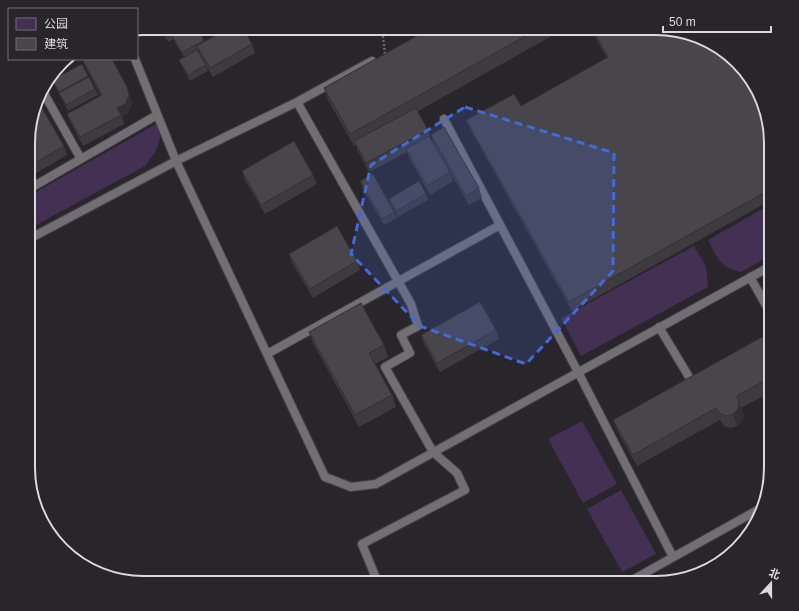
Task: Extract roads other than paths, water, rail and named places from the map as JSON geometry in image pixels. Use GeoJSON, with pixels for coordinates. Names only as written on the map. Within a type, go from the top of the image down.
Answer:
{"type":"FeatureCollection","features":[{"type":"Feature","properties":{"kind":"lane"},"geometry":{"type":"LineString","coordinates":[[35,236],[176,161],[297,102],[385,54]]}},
{"type":"Feature","properties":{"kind":"lane"},"geometry":{"type":"LineString","coordinates":[[135,60],[176,161],[325,477],[351,487],[376,484],[764,270]]}},
{"type":"Feature","properties":{"kind":"lane"},"geometry":{"type":"LineString","coordinates":[[46,96],[81,159]]}},
{"type":"Feature","properties":{"kind":"lane"},"geometry":{"type":"LineString","coordinates":[[297,102],[411,304],[418,326],[400,335],[410,353],[385,367],[433,452],[457,473],[465,490],[362,544],[375,576]]}},
{"type":"Feature","properties":{"kind":"lane"},"geometry":{"type":"LineString","coordinates":[[35,184],[157,115]]}},
{"type":"Feature","properties":{"kind":"lane"},"geometry":{"type":"LineString","coordinates":[[444,119],[578,372],[673,558]]}},
{"type":"Feature","properties":{"kind":"lane"},"geometry":{"type":"LineString","coordinates":[[267,354],[500,225]]}},
{"type":"Feature","properties":{"kind":"lane"},"geometry":{"type":"LineString","coordinates":[[750,277],[764,302]]}},
{"type":"Feature","properties":{"kind":"lane"},"geometry":{"type":"LineString","coordinates":[[660,327],[696,388]]}},
{"type":"Feature","properties":{"kind":"lane"},"geometry":{"type":"LineString","coordinates":[[640,576],[755,512]]}}]}
